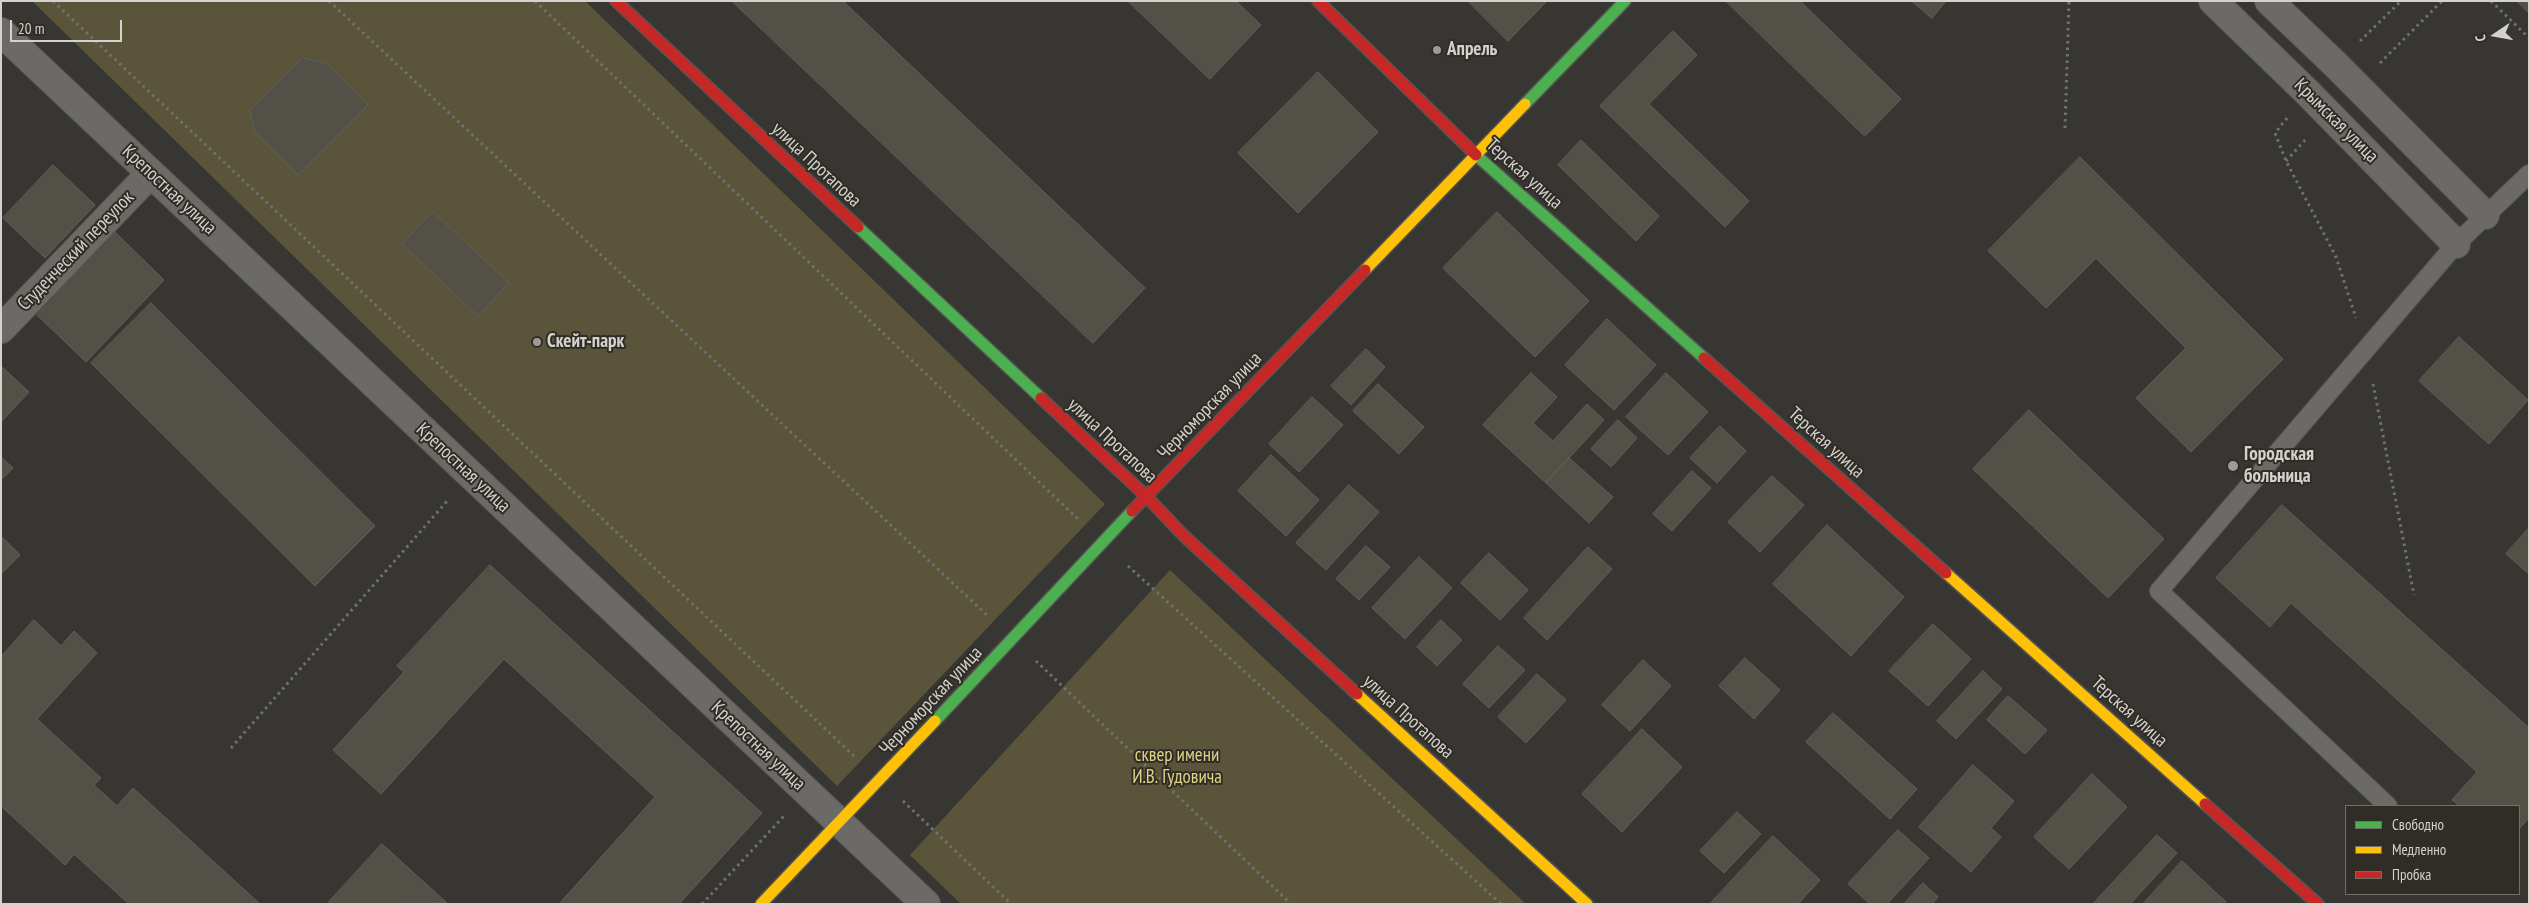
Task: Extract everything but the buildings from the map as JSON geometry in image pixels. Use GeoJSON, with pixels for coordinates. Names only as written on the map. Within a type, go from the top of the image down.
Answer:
{"type":"FeatureCollection","features":[{"type":"Feature","properties":{"kind":"street","name":"улица Протапова"},"geometry":{"type":"LineString","coordinates":[[616,1],[1146,496],[1184,536],[1587,904]]}},
{"type":"Feature","properties":{"kind":"street","name":"Терская улица"},"geometry":{"type":"LineString","coordinates":[[1318,1],[1477,156],[2318,904]]}},
{"type":"Feature","properties":{"kind":"street","name":"Черноморская улица"},"geometry":{"type":"LineString","coordinates":[[761,904],[1013,640],[1146,496],[1625,1]]}},
{"type":"Feature","properties":{"kind":"street","name":"Крымская улица"},"geometry":{"type":"LineString","coordinates":[[2212,1],[2308,93],[2456,244]]}},
{"type":"Feature","properties":{"kind":"street"},"geometry":{"type":"LineString","coordinates":[[2269,1],[2336,65],[2485,215]]}},
{"type":"Feature","properties":{"kind":"street","name":"Крепостная улица"},"geometry":{"type":"LineString","coordinates":[[1,32],[926,904]]}},
{"type":"Feature","properties":{"kind":"street","name":"Студенческий переулок"},"geometry":{"type":"LineString","coordinates":[[1,329],[151,172]]}},
{"type":"Feature","properties":{"kind":"lane"},"geometry":{"type":"LineString","coordinates":[[2387,805],[2159,591],[2456,244],[2529,174]]}},
{"type":"Feature","properties":{"kind":"path"},"geometry":{"type":"LineString","coordinates":[[53,1],[1012,904]]}},
{"type":"Feature","properties":{"kind":"path"},"geometry":{"type":"LineString","coordinates":[[329,1],[1013,640],[1291,904]]}},
{"type":"Feature","properties":{"kind":"path"},"geometry":{"type":"LineString","coordinates":[[535,1],[1102,542],[1501,904]]}},
{"type":"Feature","properties":{"kind":"path"},"geometry":{"type":"LineString","coordinates":[[2065,128],[2069,1]]}},
{"type":"Feature","properties":{"kind":"path"},"geometry":{"type":"LineString","coordinates":[[2336,65],[2402,1]]}},
{"type":"Feature","properties":{"kind":"path"},"geometry":{"type":"LineString","coordinates":[[2491,1],[2529,38]]}},
{"type":"Feature","properties":{"kind":"path"},"geometry":{"type":"LineString","coordinates":[[2308,93],[2275,133],[2286,161],[2336,257],[2367,349],[2414,595]]}},
{"type":"Feature","properties":{"kind":"path"},"geometry":{"type":"LineString","coordinates":[[231,748],[470,475]]}},
{"type":"Feature","properties":{"kind":"path"},"geometry":{"type":"LineString","coordinates":[[702,904],[788,812]]}},
{"type":"Feature","properties":{"kind":"green space"},"geometry":{"type":"Polygon","coordinates":[[[32,1],[585,1],[1105,504],[837,786],[32,1]]]}},
{"type":"Feature","properties":{"kind":"green space","name":"сквер имени И.В. Гудовича"},"geometry":{"type":"Polygon","coordinates":[[[1170,570],[1526,904],[961,904],[910,855],[1170,570]]]}},
{"type":"Feature","properties":{"kind":"traffic: fast"},"geometry":{"type":"LineString","coordinates":[[1525,104],[1625,1]]}},
{"type":"Feature","properties":{"kind":"traffic: fast"},"geometry":{"type":"LineString","coordinates":[[1476,155],[1704,358]]}},
{"type":"Feature","properties":{"kind":"traffic: fast"},"geometry":{"type":"LineString","coordinates":[[858,227],[1041,398]]}},
{"type":"Feature","properties":{"kind":"traffic: fast"},"geometry":{"type":"LineString","coordinates":[[935,721],[1132,511]]}},
{"type":"Feature","properties":{"kind":"traffic: slow"},"geometry":{"type":"LineString","coordinates":[[1365,270],[1525,104]]}},
{"type":"Feature","properties":{"kind":"traffic: slow"},"geometry":{"type":"LineString","coordinates":[[1946,573],[2205,804]]}},
{"type":"Feature","properties":{"kind":"traffic: slow"},"geometry":{"type":"LineString","coordinates":[[1357,694],[1587,904]]}},
{"type":"Feature","properties":{"kind":"traffic: slow"},"geometry":{"type":"LineString","coordinates":[[761,904],[935,721]]}},
{"type":"Feature","properties":{"kind":"traffic: jam"},"geometry":{"type":"LineString","coordinates":[[616,1],[858,227]]}},
{"type":"Feature","properties":{"kind":"traffic: jam"},"geometry":{"type":"LineString","coordinates":[[1318,1],[1476,155]]}},
{"type":"Feature","properties":{"kind":"traffic: jam"},"geometry":{"type":"LineString","coordinates":[[1132,511],[1365,270]]}},
{"type":"Feature","properties":{"kind":"traffic: jam"},"geometry":{"type":"LineString","coordinates":[[1704,358],[1946,573]]}},
{"type":"Feature","properties":{"kind":"traffic: jam"},"geometry":{"type":"LineString","coordinates":[[1041,398],[1146,496],[1184,536],[1357,694]]}},
{"type":"Feature","properties":{"kind":"traffic: jam"},"geometry":{"type":"LineString","coordinates":[[2205,804],[2318,904]]}},
{"type":"Feature","properties":{"kind":"place","name":"Апрель"},"geometry":{"type":"Point","coordinates":[1437,50]}},
{"type":"Feature","properties":{"kind":"place","name":"Скейт-парк"},"geometry":{"type":"Point","coordinates":[537,342]}},
{"type":"Feature","properties":{"kind":"place","name":"Городская больница"},"geometry":{"type":"Point","coordinates":[2233,466]}}]}
